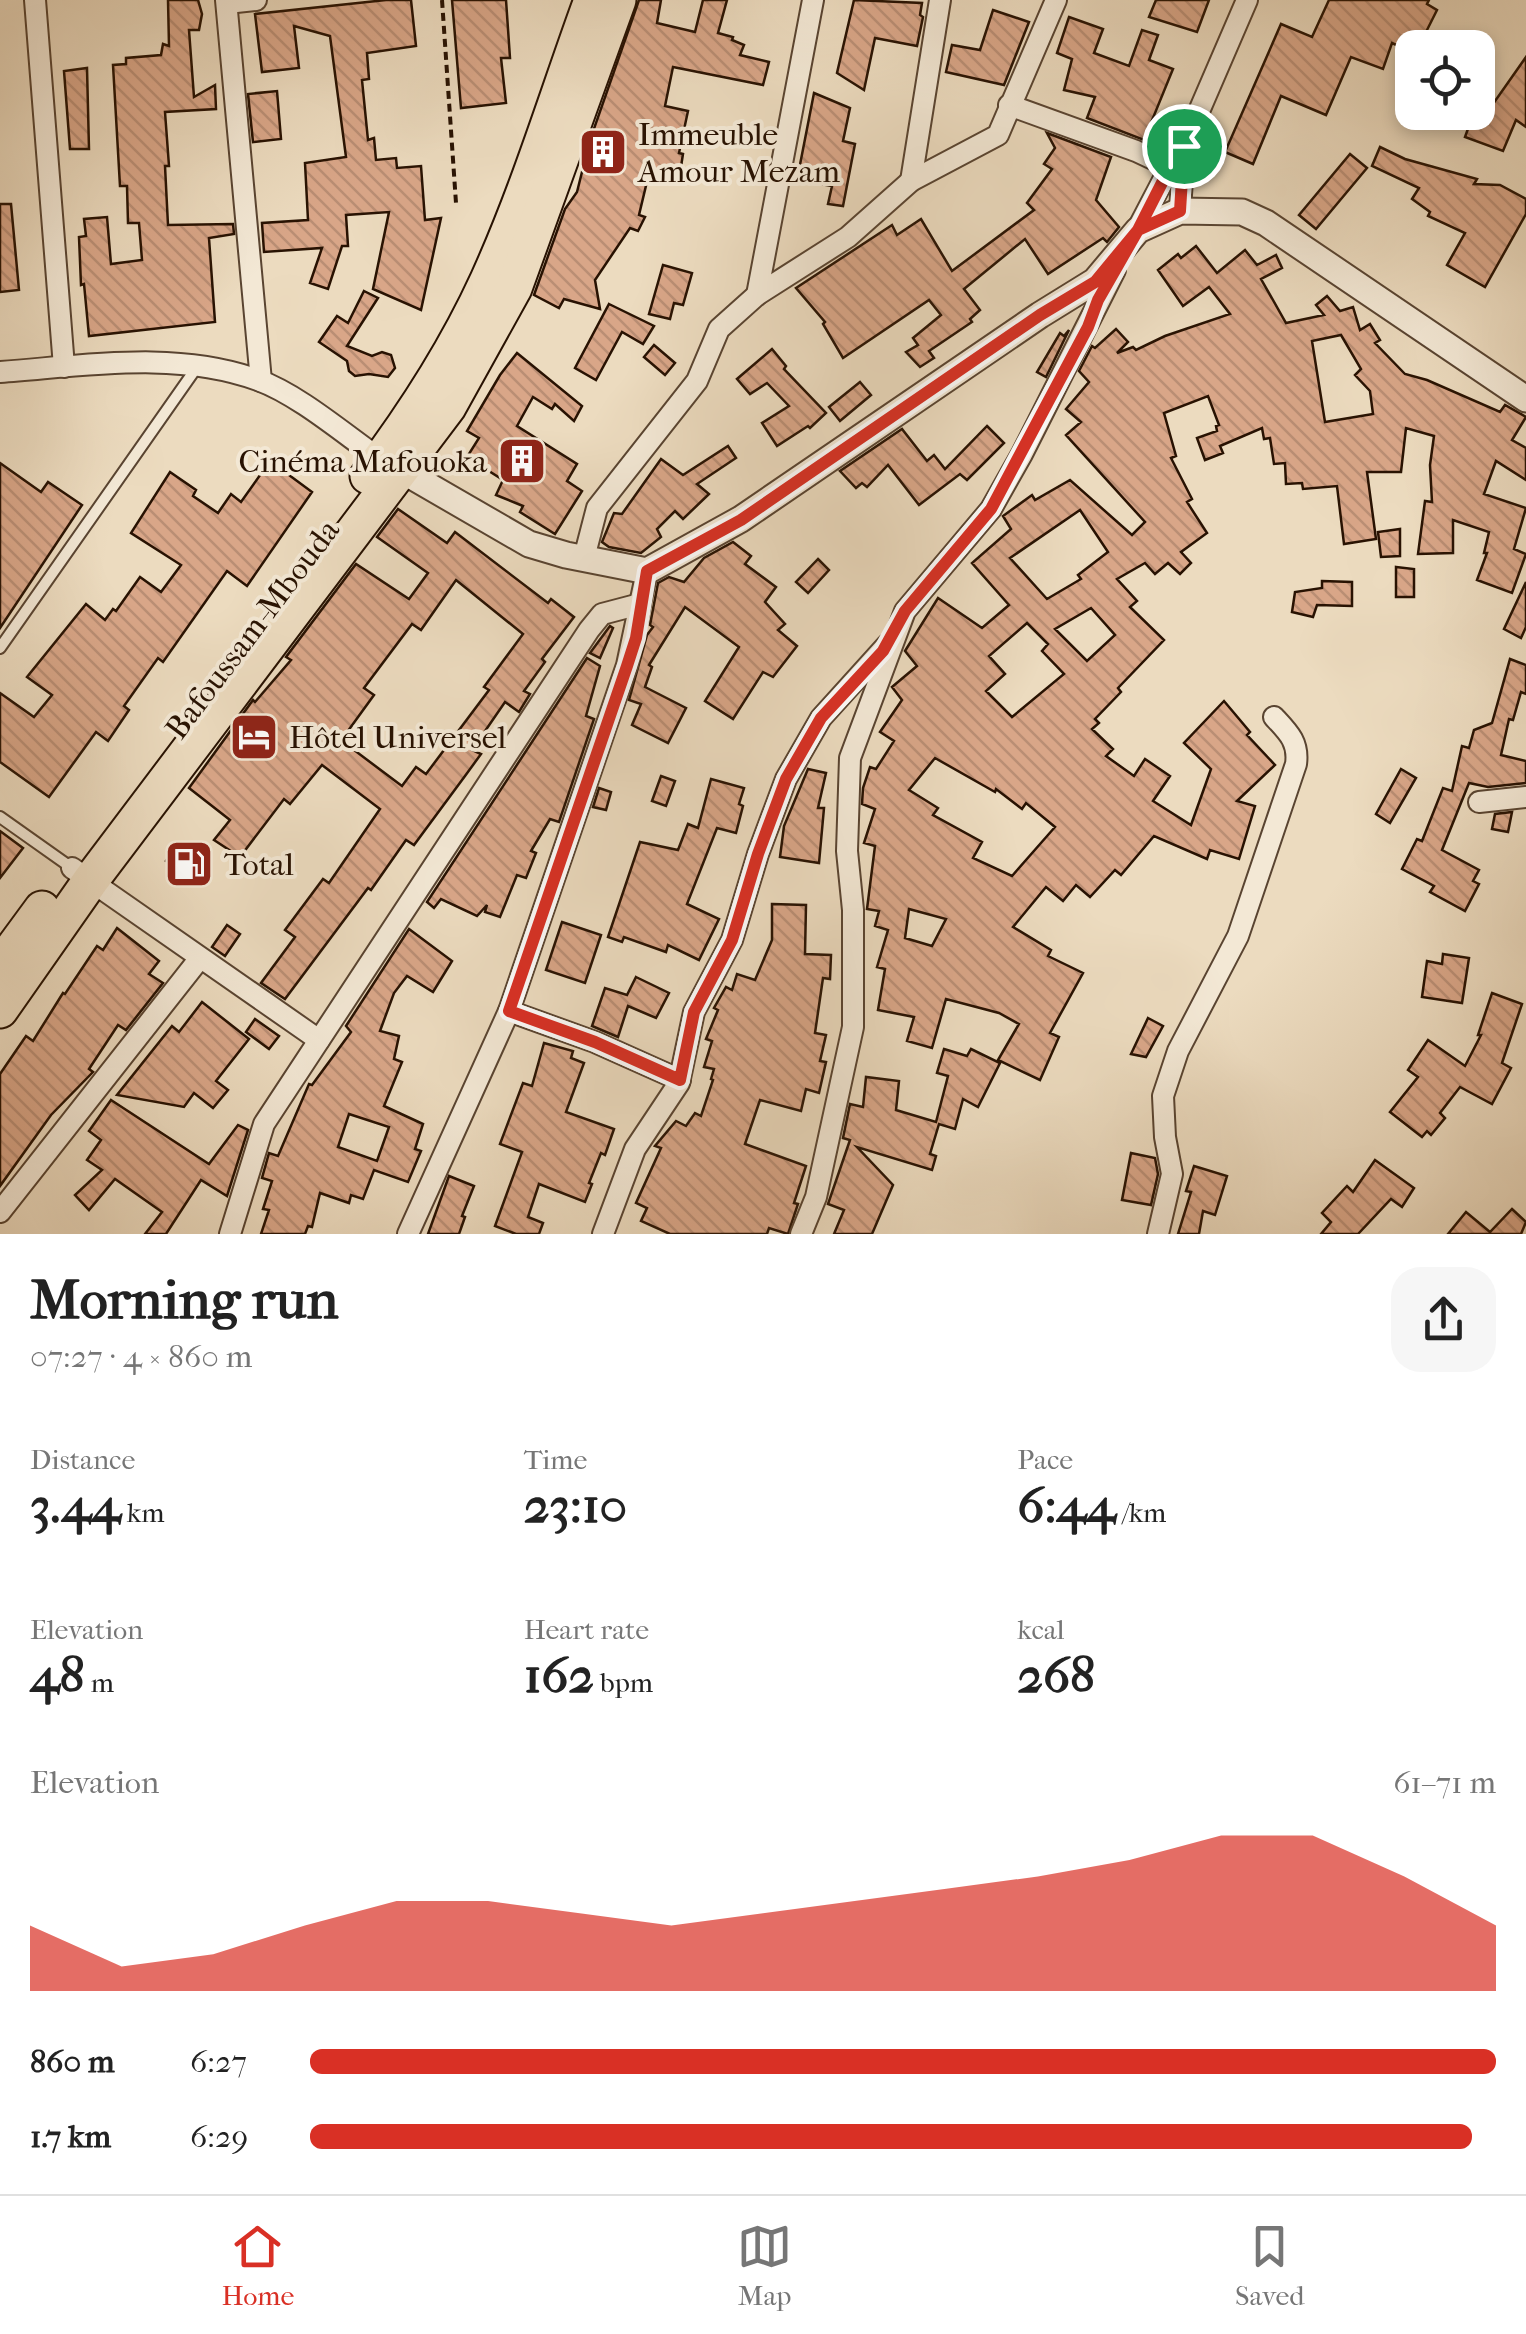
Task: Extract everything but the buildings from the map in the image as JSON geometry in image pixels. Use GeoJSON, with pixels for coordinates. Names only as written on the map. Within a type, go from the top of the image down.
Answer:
{"type":"FeatureCollection","features":[{"type":"Feature","properties":{"kind":"highway","name":"Bafoussam-Mbouda"},"geometry":{"type":"LineString","coordinates":[[391,464],[488,280],[592,0]]}},
{"type":"Feature","properties":{"kind":"highway","name":"Bafoussam-Mbouda"},"geometry":{"type":"LineString","coordinates":[[0,966],[82,874],[391,464],[448,407],[514,288],[618,0]]}},
{"type":"Feature","properties":{"kind":"highway","name":"Bafoussam-Mbouda"},"geometry":{"type":"LineString","coordinates":[[0,1010],[82,874]]}},
{"type":"Feature","properties":{"kind":"street"},"geometry":{"type":"LineString","coordinates":[[36,0],[64,367]]}},
{"type":"Feature","properties":{"kind":"street"},"geometry":{"type":"LineString","coordinates":[[256,0],[227,2],[261,381]]}},
{"type":"Feature","properties":{"kind":"street"},"geometry":{"type":"LineString","coordinates":[[757,295],[814,0]]}},
{"type":"Feature","properties":{"kind":"street"},"geometry":{"type":"LineString","coordinates":[[911,181],[940,0]]}},
{"type":"Feature","properties":{"kind":"street"},"geometry":{"type":"LineString","coordinates":[[584,558],[597,508],[697,380],[718,329],[757,295],[848,237],[911,181],[998,136],[1056,0]]}},
{"type":"Feature","properties":{"kind":"street"},"geometry":{"type":"LineString","coordinates":[[603,1234],[635,1149],[680,1080],[694,1012],[732,940],[786,779],[821,718],[883,651],[905,611],[991,509],[1088,327],[1098,300],[1184,146],[1247,0]]}},
{"type":"Feature","properties":{"kind":"street"},"geometry":{"type":"LineString","coordinates":[[1009,104],[1170,167]]}},
{"type":"Feature","properties":{"kind":"street"},"geometry":{"type":"LineString","coordinates":[[1180,211],[1184,146]]}},
{"type":"Feature","properties":{"kind":"street"},"geometry":{"type":"LineString","coordinates":[[0,372],[146,362],[197,366],[261,381],[391,464],[529,544],[647,571],[741,520],[966,364],[1095,282],[1138,230],[1180,211],[1242,212],[1266,222],[1526,399]]}},
{"type":"Feature","properties":{"kind":"street"},"geometry":{"type":"LineString","coordinates":[[408,1234],[509,1011],[636,638],[647,571]]}},
{"type":"Feature","properties":{"kind":"street"},"geometry":{"type":"LineString","coordinates":[[230,1234],[264,1124],[589,630],[602,614],[640,604]]}},
{"type":"Feature","properties":{"kind":"street"},"geometry":{"type":"LineString","coordinates":[[801,1234],[816,1197],[853,1027],[853,910],[847,851],[850,758],[905,611]]}},
{"type":"Feature","properties":{"kind":"street"},"geometry":{"type":"LineString","coordinates":[[1158,1234],[1172,1174],[1163,1096],[1178,1052],[1238,936],[1296,764],[1298,751],[1294,739],[1274,716]]}},
{"type":"Feature","properties":{"kind":"street"},"geometry":{"type":"LineString","coordinates":[[1479,802],[1526,797]]}},
{"type":"Feature","properties":{"kind":"street"},"geometry":{"type":"LineString","coordinates":[[82,874],[319,1040]]}},
{"type":"Feature","properties":{"kind":"street"},"geometry":{"type":"LineString","coordinates":[[0,1212],[200,958]]}},
{"type":"Feature","properties":{"kind":"street"},"geometry":{"type":"LineString","coordinates":[[509,1011],[595,1042],[680,1080]]}},
{"type":"Feature","properties":{"kind":"lane"},"geometry":{"type":"LineString","coordinates":[[0,648],[197,366]]}},
{"type":"Feature","properties":{"kind":"lane"},"geometry":{"type":"LineString","coordinates":[[0,817],[82,874]]}},
{"type":"Feature","properties":{"kind":"path"},"geometry":{"type":"LineString","coordinates":[[442,0],[456,203]]}},
{"type":"Feature","properties":{"kind":"place","name":"Immeuble Amour Mezam"},"geometry":{"type":"Point","coordinates":[603,152]}},
{"type":"Feature","properties":{"kind":"place","name":"Cinéma Mafouoka"},"geometry":{"type":"Point","coordinates":[522,461]}},
{"type":"Feature","properties":{"kind":"place","name":"Hôtel Universel"},"geometry":{"type":"Point","coordinates":[254,737]}},
{"type":"Feature","properties":{"kind":"place","name":"Total"},"geometry":{"type":"Point","coordinates":[189,864]}},
{"type":"Feature","properties":{"kind":"route"},"geometry":{"type":"LineString","coordinates":[[1184,146],[1138,230],[1095,282],[936,384],[741,520],[647,571],[636,638],[509,1011],[595,1042],[680,1080],[694,1012],[732,940],[786,779],[821,718],[883,651],[905,611],[991,509],[1138,230],[1180,211],[1184,146]]}}]}
